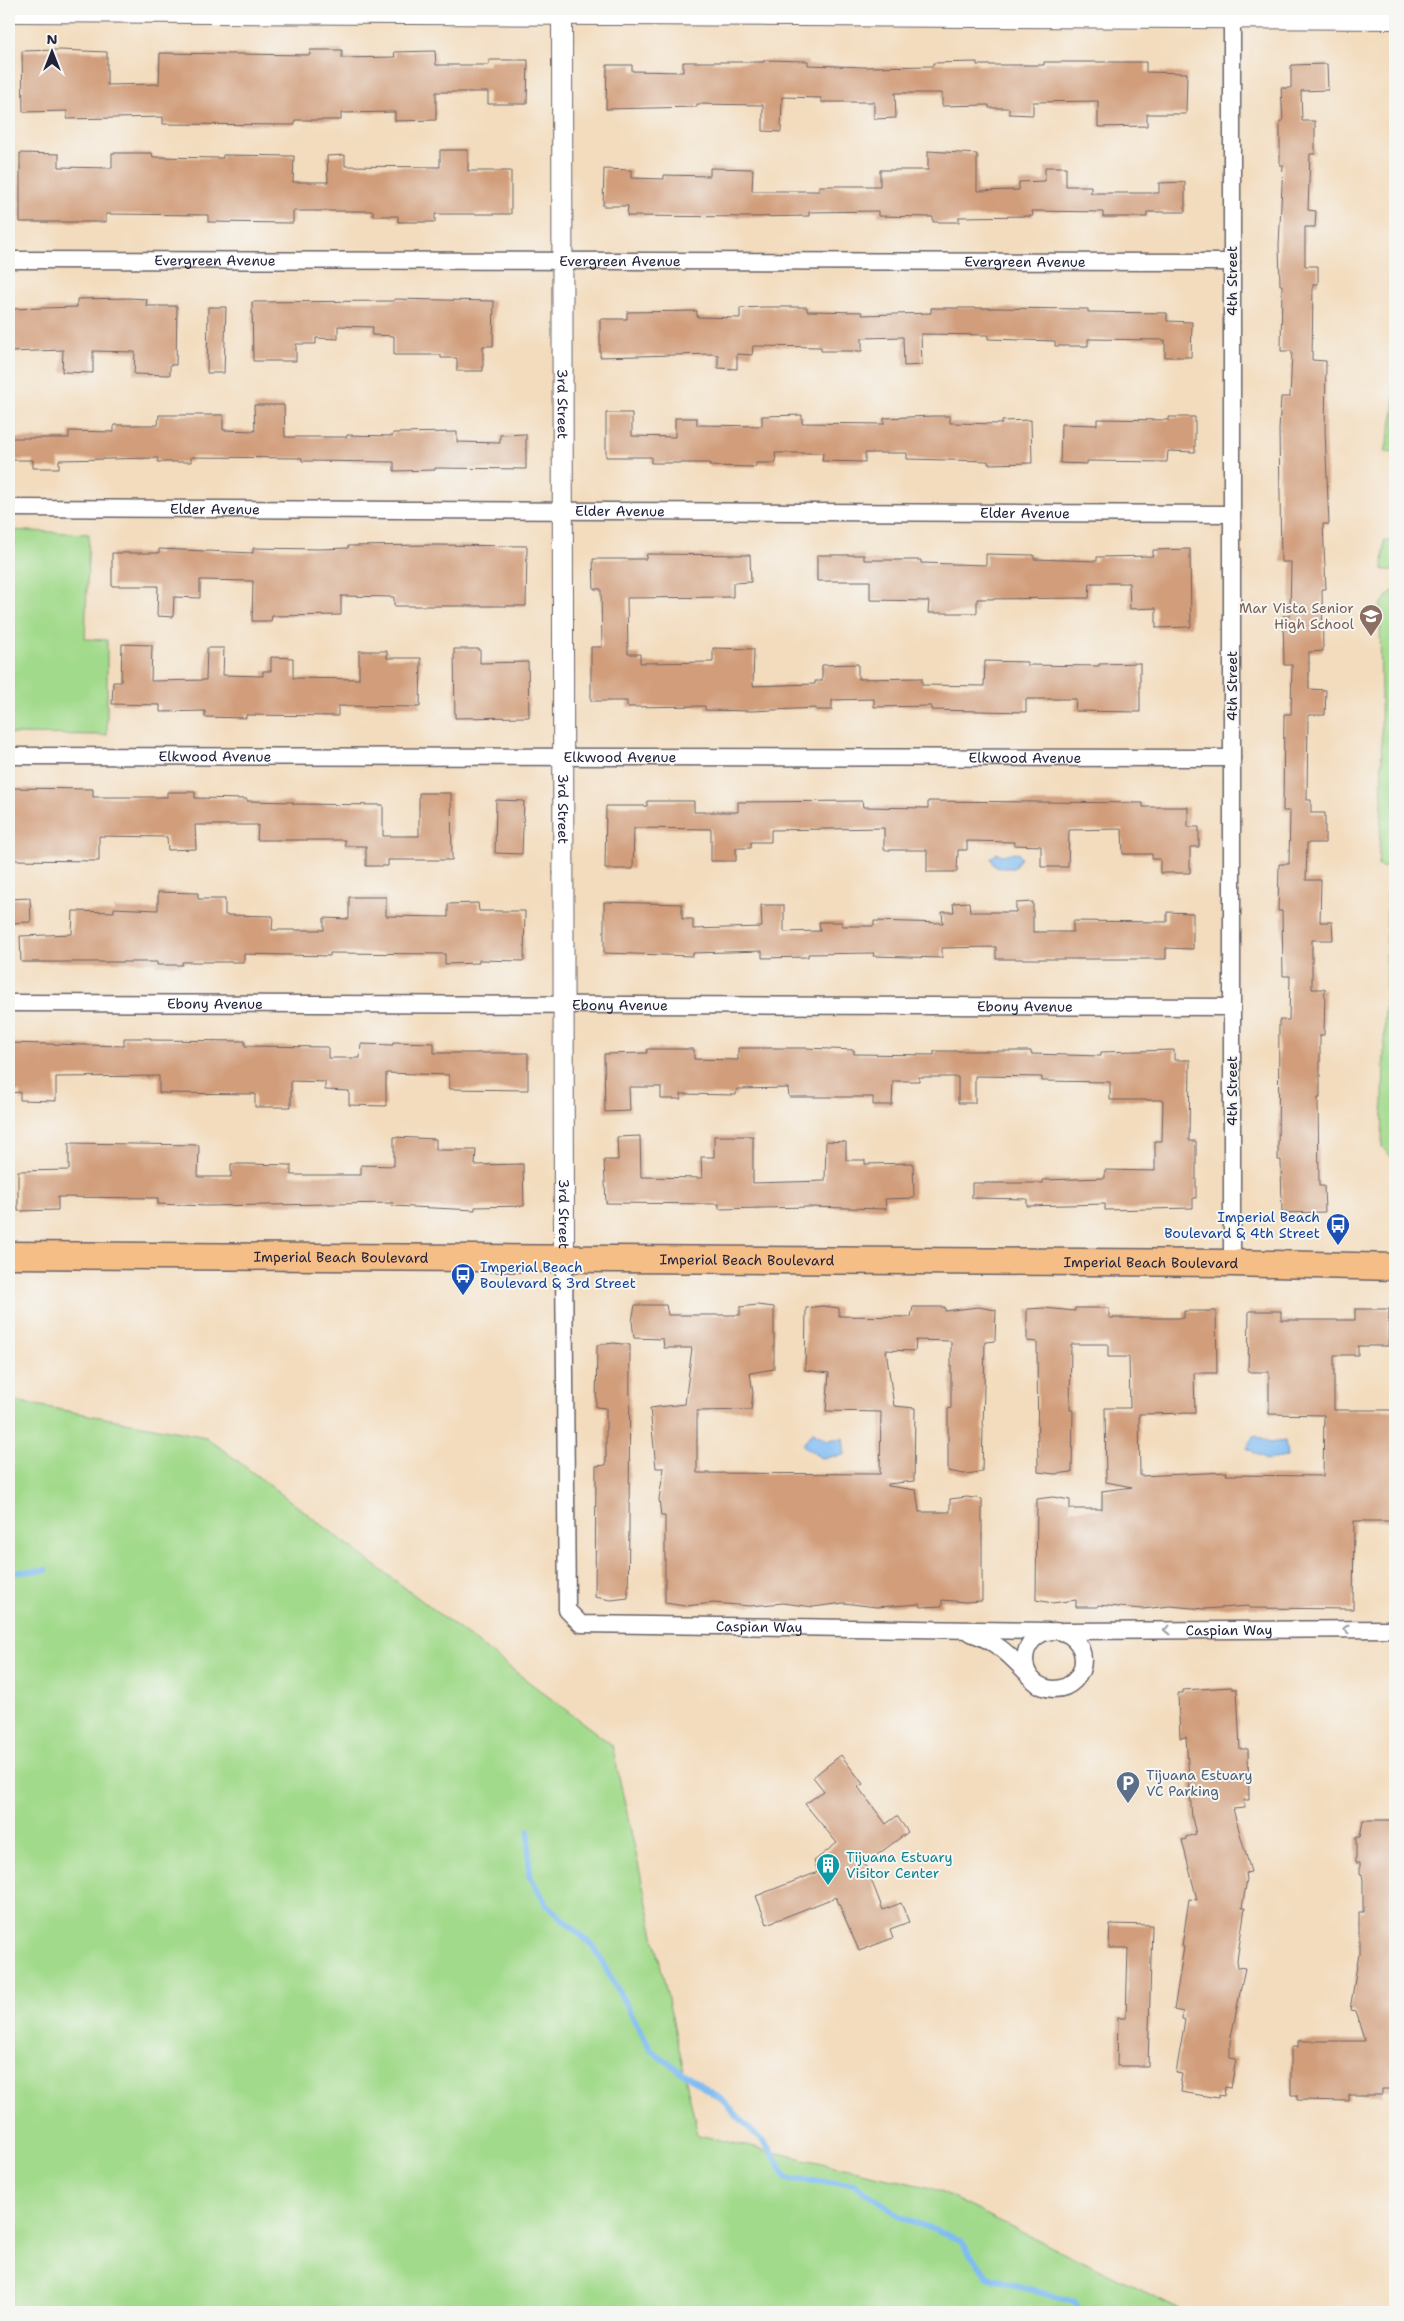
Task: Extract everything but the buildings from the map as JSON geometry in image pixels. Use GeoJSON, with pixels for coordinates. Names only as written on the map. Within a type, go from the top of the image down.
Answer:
{"type":"FeatureCollection","features":[{"type":"Feature","properties":{"kind":"main road","name":"Imperial Beach Boulevard"},"geometry":{"type":"LineString","coordinates":[[9,1255],[1232,1263],[1395,1267]]}},
{"type":"Feature","properties":{"kind":"street"},"geometry":{"type":"LineString","coordinates":[[9,12],[1190,14],[1232,19],[1395,19]]}},
{"type":"Feature","properties":{"kind":"street","name":"3rd Street"},"geometry":{"type":"LineString","coordinates":[[562,12],[563,1004],[567,1610]]}},
{"type":"Feature","properties":{"kind":"street","name":"4th Street"},"geometry":{"type":"LineString","coordinates":[[1232,19],[1232,1263]]}},
{"type":"Feature","properties":{"kind":"street","name":"Evergreen Avenue"},"geometry":{"type":"LineString","coordinates":[[9,260],[1232,262]]}},
{"type":"Feature","properties":{"kind":"street","name":"Elder Avenue"},"geometry":{"type":"LineString","coordinates":[[9,508],[1232,514]]}},
{"type":"Feature","properties":{"kind":"street","name":"Elkwood Avenue"},"geometry":{"type":"LineString","coordinates":[[9,756],[1232,758]]}},
{"type":"Feature","properties":{"kind":"street","name":"Ebony Avenue"},"geometry":{"type":"LineString","coordinates":[[9,1003],[1232,1006]]}},
{"type":"Feature","properties":{"kind":"street","name":"Caspian Way"},"geometry":{"type":"LineString","coordinates":[[567,1610],[581,1624],[957,1628],[1055,1631],[1395,1629]]}},
{"type":"Feature","properties":{"kind":"street","name":"Caspian Way"},"geometry":{"type":"LineString","coordinates":[[957,1628],[991,1640],[1044,1688],[1053,1689],[1072,1684],[1079,1676],[1083,1657],[1080,1648],[1074,1640],[1055,1631]]}},
{"type":"Feature","properties":{"kind":"street"},"geometry":{"type":"LineString","coordinates":[[1030,1676],[1025,1658],[1027,1650],[1032,1642],[1055,1631]]}},
{"type":"Feature","properties":{"kind":"green space"},"geometry":{"type":"Polygon","coordinates":[[[1395,245],[1395,453],[1385,452],[1394,411],[1395,245]]]}},
{"type":"Feature","properties":{"kind":"green space"},"geometry":{"type":"Polygon","coordinates":[[[9,530],[89,534],[85,639],[107,640],[107,735],[9,734],[9,530]]]}},
{"type":"Feature","properties":{"kind":"green space"},"geometry":{"type":"Polygon","coordinates":[[[1384,541],[1395,541],[1395,570],[1383,570],[1384,541]]]}},
{"type":"Feature","properties":{"kind":"green space"},"geometry":{"type":"Polygon","coordinates":[[[1395,591],[1395,1161],[1382,1147],[1388,868],[1378,866],[1382,803],[1380,605],[1395,591]]]}},
{"type":"Feature","properties":{"kind":"green space"},"geometry":{"type":"Polygon","coordinates":[[[9,1400],[206,1437],[612,1745],[698,2135],[932,2188],[1186,2312],[9,2312],[9,1400]]]}},
{"type":"Feature","properties":{"kind":"water"},"geometry":{"type":"Polygon","coordinates":[[[1014,852],[1018,853],[1021,858],[1014,868],[1001,868],[994,865],[991,858],[997,853],[1003,855],[1014,852]]]}},
{"type":"Feature","properties":{"kind":"water"},"geometry":{"type":"Polygon","coordinates":[[[813,1432],[827,1440],[843,1438],[845,1455],[821,1458],[805,1447],[803,1445],[813,1432]]]}},
{"type":"Feature","properties":{"kind":"water"},"geometry":{"type":"Polygon","coordinates":[[[1255,1435],[1269,1443],[1285,1441],[1287,1457],[1266,1460],[1247,1448],[1255,1435]]]}},
{"type":"Feature","properties":{"kind":"waterway"},"geometry":{"type":"LineString","coordinates":[[9,1573],[46,1570]]}},
{"type":"Feature","properties":{"kind":"waterway"},"geometry":{"type":"LineString","coordinates":[[529,1831],[529,1875],[547,1905],[594,1947],[651,2050],[722,2100],[770,2149],[787,2179],[854,2184],[903,2218],[960,2240],[988,2277],[1074,2302],[1081,2312]]}},
{"type":"Feature","properties":{"kind":"place","name":"Mar Vista Senior High School"},"geometry":{"type":"Point","coordinates":[1371,637]}},
{"type":"Feature","properties":{"kind":"place","name":"Imperial Beach Boulevard & 4th Street"},"geometry":{"type":"Point","coordinates":[1338,1246]}},
{"type":"Feature","properties":{"kind":"place","name":"Imperial Beach Boulevard & 3rd Street"},"geometry":{"type":"Point","coordinates":[463,1296]}},
{"type":"Feature","properties":{"kind":"place","name":"Tijuana Estuary VC Parking"},"geometry":{"type":"Point","coordinates":[1128,1804]}},
{"type":"Feature","properties":{"kind":"place","name":"Tijuana Estuary Visitor Center"},"geometry":{"type":"Point","coordinates":[828,1886]}}]}
